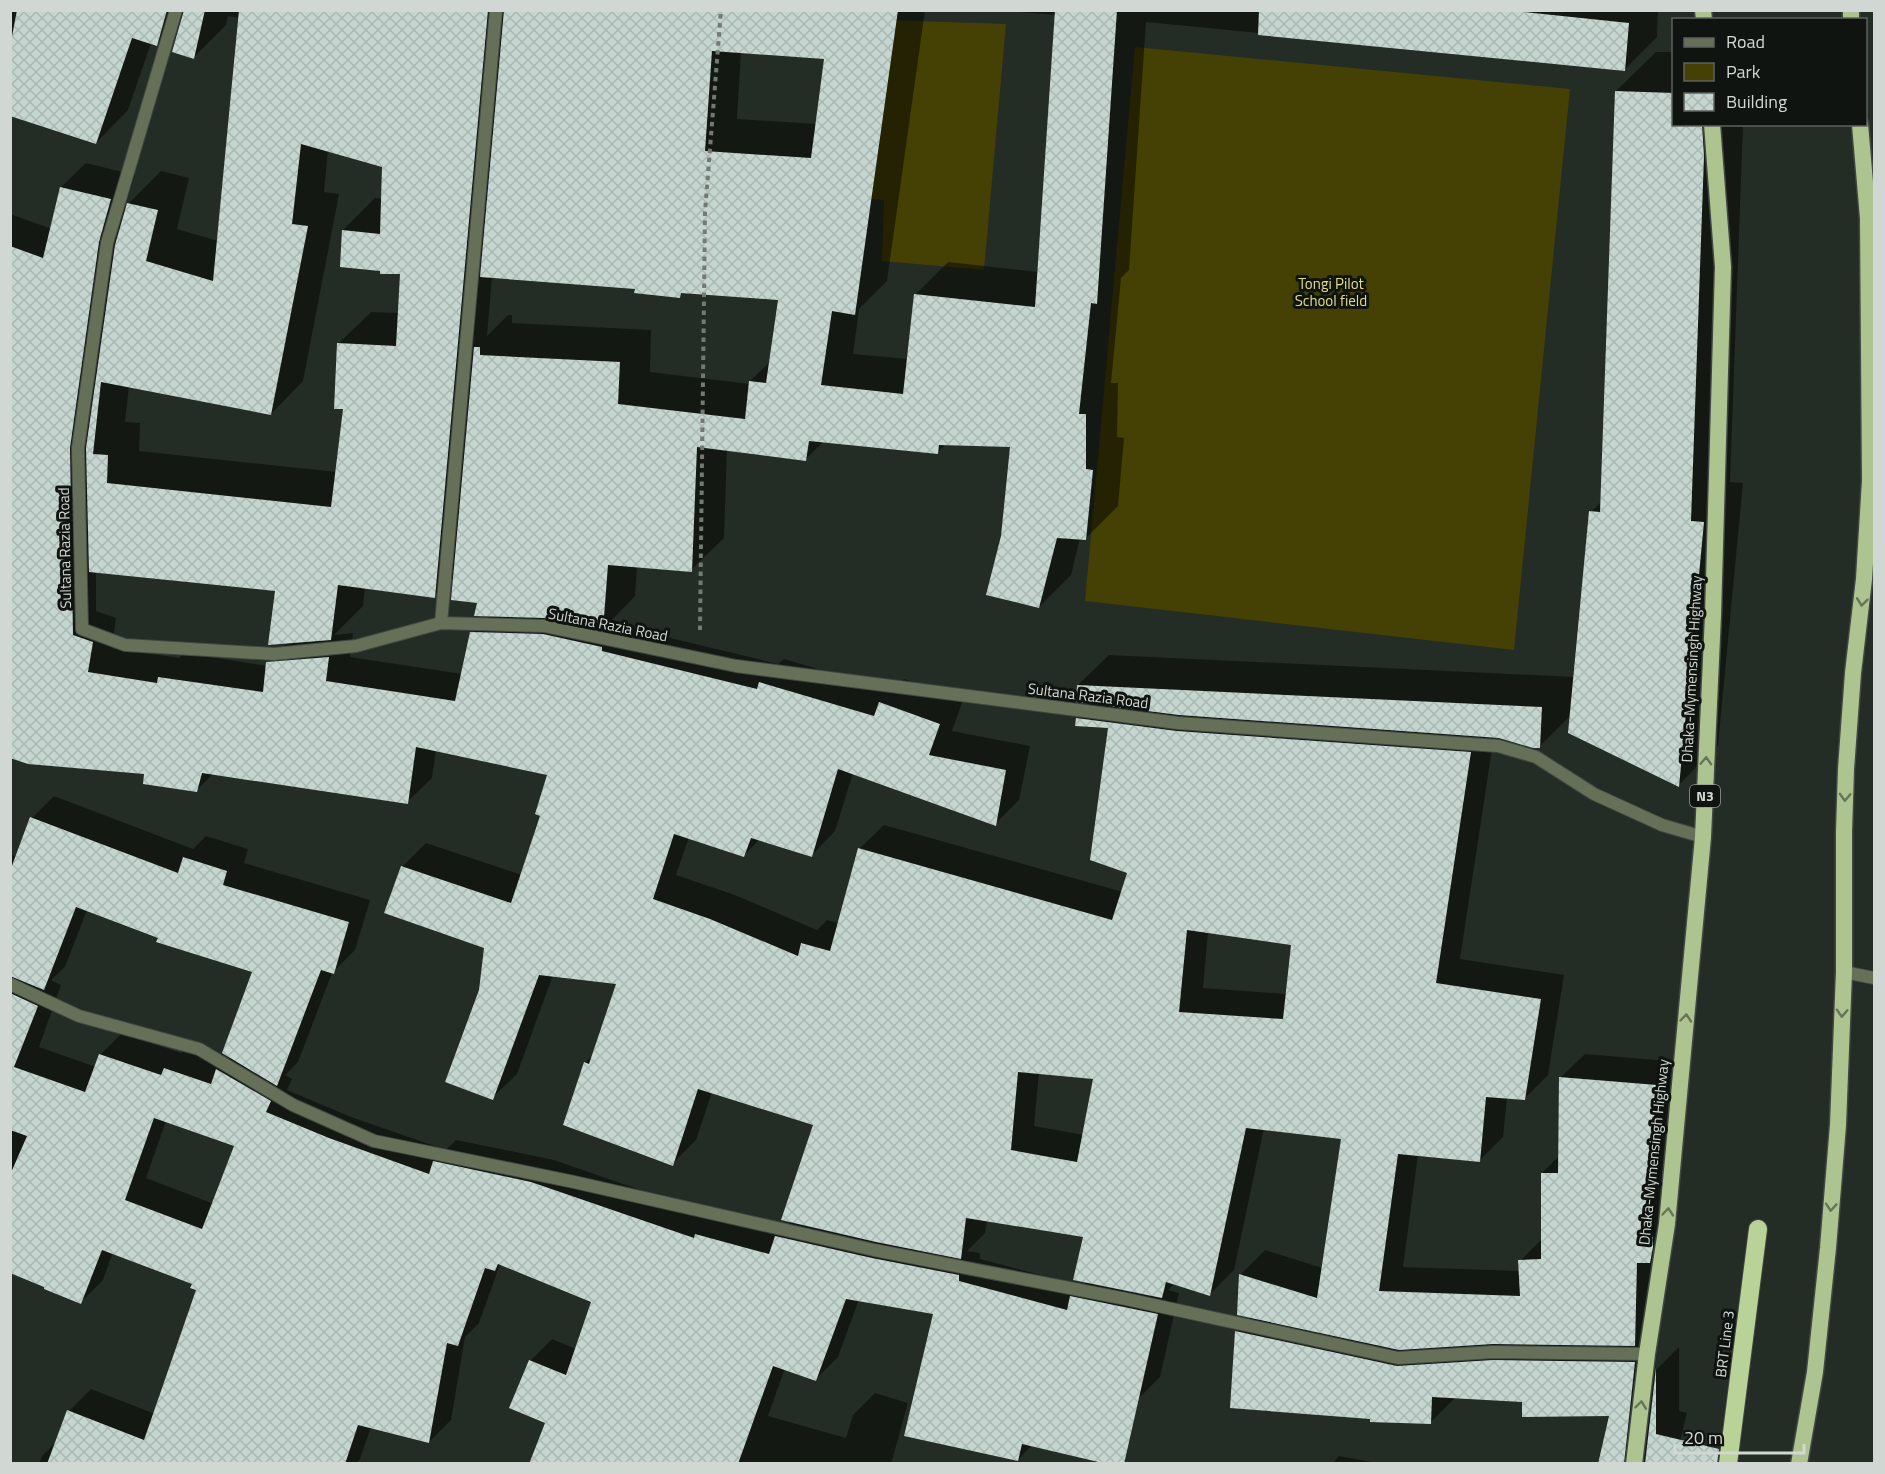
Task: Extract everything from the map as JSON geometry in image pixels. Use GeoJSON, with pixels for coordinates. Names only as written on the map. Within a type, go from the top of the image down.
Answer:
{"type":"FeatureCollection","features":[{"type":"Feature","properties":{"kind":"highway","name":"Dhaka-Mymensingh Highway"},"geometry":{"type":"LineString","coordinates":[[1634,1464],[1647,1354],[1667,1224],[1702,837],[1714,603],[1723,267],[1712,126]]}},
{"type":"Feature","properties":{"kind":"highway"},"geometry":{"type":"LineString","coordinates":[[1799,1464],[1815,1372],[1838,1125],[1844,972],[1846,769],[1864,579],[1869,481],[1868,218],[1860,126]]}},
{"type":"Feature","properties":{"kind":"highway","name":"BRT Line 3"},"geometry":{"type":"LineString","coordinates":[[1728,1464],[1758,1229]]}},
{"type":"Feature","properties":{"kind":"street","name":"Sultana Razia Road"},"geometry":{"type":"LineString","coordinates":[[176,10],[107,243],[78,448],[82,629],[125,645],[274,654],[357,646],[441,623],[544,626],[736,666],[1178,723],[1498,746],[1536,757],[1594,794],[1662,825],[1702,837]]}},
{"type":"Feature","properties":{"kind":"street"},"geometry":{"type":"LineString","coordinates":[[441,623],[496,10]]}},
{"type":"Feature","properties":{"kind":"street"},"geometry":{"type":"LineString","coordinates":[[1844,972],[1875,978]]}},
{"type":"Feature","properties":{"kind":"street"},"geometry":{"type":"LineString","coordinates":[[10,984],[80,1016],[198,1049],[293,1105],[374,1141],[574,1182],[874,1250],[1126,1299],[1398,1358],[1493,1352],[1647,1354]]}},
{"type":"Feature","properties":{"kind":"path"},"geometry":{"type":"LineString","coordinates":[[699,658],[705,212],[721,10]]}},
{"type":"Feature","properties":{"kind":"green space"},"geometry":{"type":"Polygon","coordinates":[[[857,19],[1006,24],[984,270],[882,261],[884,200],[843,196],[857,19]]]}},
{"type":"Feature","properties":{"kind":"green space","name":"Tongi Pilot School field"},"geometry":{"type":"Polygon","coordinates":[[[1135,47],[1570,89],[1514,650],[1085,601],[1135,47]]]}},
{"type":"Feature","properties":{"kind":"building"},"geometry":{"type":"Polygon","coordinates":[[[17,10],[167,10],[157,46],[132,38],[96,144],[10,116],[10,47],[17,10]]]}},
{"type":"Feature","properties":{"kind":"building"},"geometry":{"type":"Polygon","coordinates":[[[184,10],[205,10],[194,59],[172,52],[184,10]]]}},
{"type":"Feature","properties":{"kind":"building"},"geometry":{"type":"Polygon","coordinates":[[[239,10],[488,10],[435,598],[338,585],[331,640],[268,645],[275,591],[89,572],[86,448],[115,245],[127,203],[158,210],[146,261],[213,281],[239,10]],[[301,144],[292,224],[308,226],[271,415],[101,382],[93,454],[108,455],[107,483],[331,507],[343,409],[334,409],[337,343],[396,346],[400,274],[380,274],[380,271],[340,267],[342,230],[380,234],[382,167],[301,144]]]}},
{"type":"Feature","properties":{"kind":"building"},"geometry":{"type":"Polygon","coordinates":[[[504,10],[898,10],[855,315],[832,311],[821,385],[903,394],[914,294],[1035,307],[1055,10],[1117,10],[1097,304],[1091,303],[1079,414],[1086,414],[1086,469],[1093,470],[1086,540],[1057,538],[1039,608],[986,595],[1001,536],[1010,447],[939,445],[938,454],[809,441],[806,461],[697,447],[692,572],[608,565],[603,630],[544,618],[474,616],[477,603],[451,600],[474,347],[480,347],[480,355],[620,362],[618,404],[745,419],[749,381],[766,383],[778,300],[681,293],[680,298],[634,293],[635,289],[480,277],[504,10]],[[712,51],[705,151],[811,158],[824,59],[712,51]]]}},
{"type":"Feature","properties":{"kind":"building"},"geometry":{"type":"Polygon","coordinates":[[[1259,10],[1504,10],[1629,23],[1625,71],[1258,35],[1259,10]]]}},
{"type":"Feature","properties":{"kind":"building"},"geometry":{"type":"Polygon","coordinates":[[[1615,91],[1672,93],[1672,126],[1702,126],[1704,156],[1691,521],[1704,522],[1679,787],[1568,733],[1589,511],[1600,512],[1615,91]]]}},
{"type":"Feature","properties":{"kind":"building"},"geometry":{"type":"Polygon","coordinates":[[[60,187],[111,199],[99,242],[70,448],[73,635],[93,642],[88,672],[157,683],[158,677],[263,692],[266,662],[329,657],[326,681],[455,701],[470,632],[543,634],[602,647],[602,651],[757,689],[759,682],[874,716],[879,702],[940,724],[929,755],[1006,770],[996,826],[838,769],[812,857],[751,838],[744,857],[674,834],[653,899],[710,919],[798,956],[801,943],[830,951],[858,848],[1112,920],[1127,873],[1090,860],[1108,728],[1075,726],[1076,718],[1177,731],[1471,752],[1436,983],[1541,999],[1525,1100],[1486,1097],[1480,1162],[1398,1154],[1379,1291],[1520,1296],[1518,1260],[1541,1259],[1541,1173],[1558,1173],[1559,1077],[1657,1085],[1649,1181],[1653,1181],[1653,1247],[1650,1263],[1637,1263],[1635,1346],[1493,1344],[1399,1350],[1237,1315],[1239,1274],[1317,1298],[1341,1139],[1246,1128],[1210,1296],[1166,1282],[1162,1298],[1073,1280],[1083,1237],[966,1218],[961,1259],[781,1220],[813,1125],[698,1089],[673,1166],[563,1125],[584,1062],[589,1064],[616,984],[539,975],[493,1100],[445,1082],[479,990],[484,948],[384,913],[401,866],[511,903],[540,816],[535,814],[547,775],[416,747],[408,804],[202,773],[197,792],[143,784],[144,774],[28,764],[10,758],[10,246],[43,258],[60,187]],[[1187,930],[1179,1012],[1283,1019],[1291,945],[1187,930]],[[1018,1072],[1011,1150],[1077,1162],[1093,1079],[1018,1072]]]}},
{"type":"Feature","properties":{"kind":"building"},"geometry":{"type":"Polygon","coordinates":[[[1077,685],[1542,707],[1540,748],[1499,738],[1179,715],[1076,702],[1077,685]]]}},
{"type":"Feature","properties":{"kind":"building"},"geometry":{"type":"Polygon","coordinates":[[[30,817],[178,873],[183,857],[227,871],[223,885],[349,922],[334,974],[321,970],[277,1086],[222,1053],[252,972],[156,942],[158,938],[76,907],[44,990],[10,976],[10,871],[30,817]]]}},
{"type":"Feature","properties":{"kind":"building"},"geometry":{"type":"Polygon","coordinates":[[[10,993],[38,1006],[14,1067],[85,1092],[99,1054],[161,1075],[164,1068],[211,1084],[216,1069],[271,1101],[266,1112],[329,1138],[429,1174],[433,1161],[531,1182],[694,1238],[695,1234],[769,1254],[775,1236],[959,1275],[959,1281],[1067,1310],[1070,1296],[1158,1314],[1124,1464],[1107,1464],[1022,1444],[1018,1461],[904,1436],[933,1314],[846,1299],[816,1381],[773,1366],[738,1464],[529,1464],[545,1423],[509,1408],[529,1360],[566,1375],[591,1302],[498,1264],[495,1271],[485,1268],[458,1346],[447,1343],[429,1443],[358,1425],[345,1464],[47,1464],[67,1410],[144,1440],[196,1290],[190,1288],[192,1284],[102,1250],[81,1304],[10,1273],[10,1175],[27,1136],[10,1130],[10,993]],[[154,1118],[125,1200],[202,1229],[234,1146],[154,1118]]]}},
{"type":"Feature","properties":{"kind":"building"},"geometry":{"type":"Polygon","coordinates":[[[1235,1331],[1397,1366],[1493,1360],[1635,1362],[1624,1464],[1598,1464],[1609,1416],[1522,1417],[1522,1402],[1432,1397],[1431,1424],[1370,1422],[1370,1419],[1230,1408],[1235,1331]]]}},
{"type":"Feature","properties":{"kind":"building"},"geometry":{"type":"Polygon","coordinates":[[[1656,1368],[1656,1434],[1719,1449],[1717,1464],[1645,1464],[1656,1368]]]}}]}
